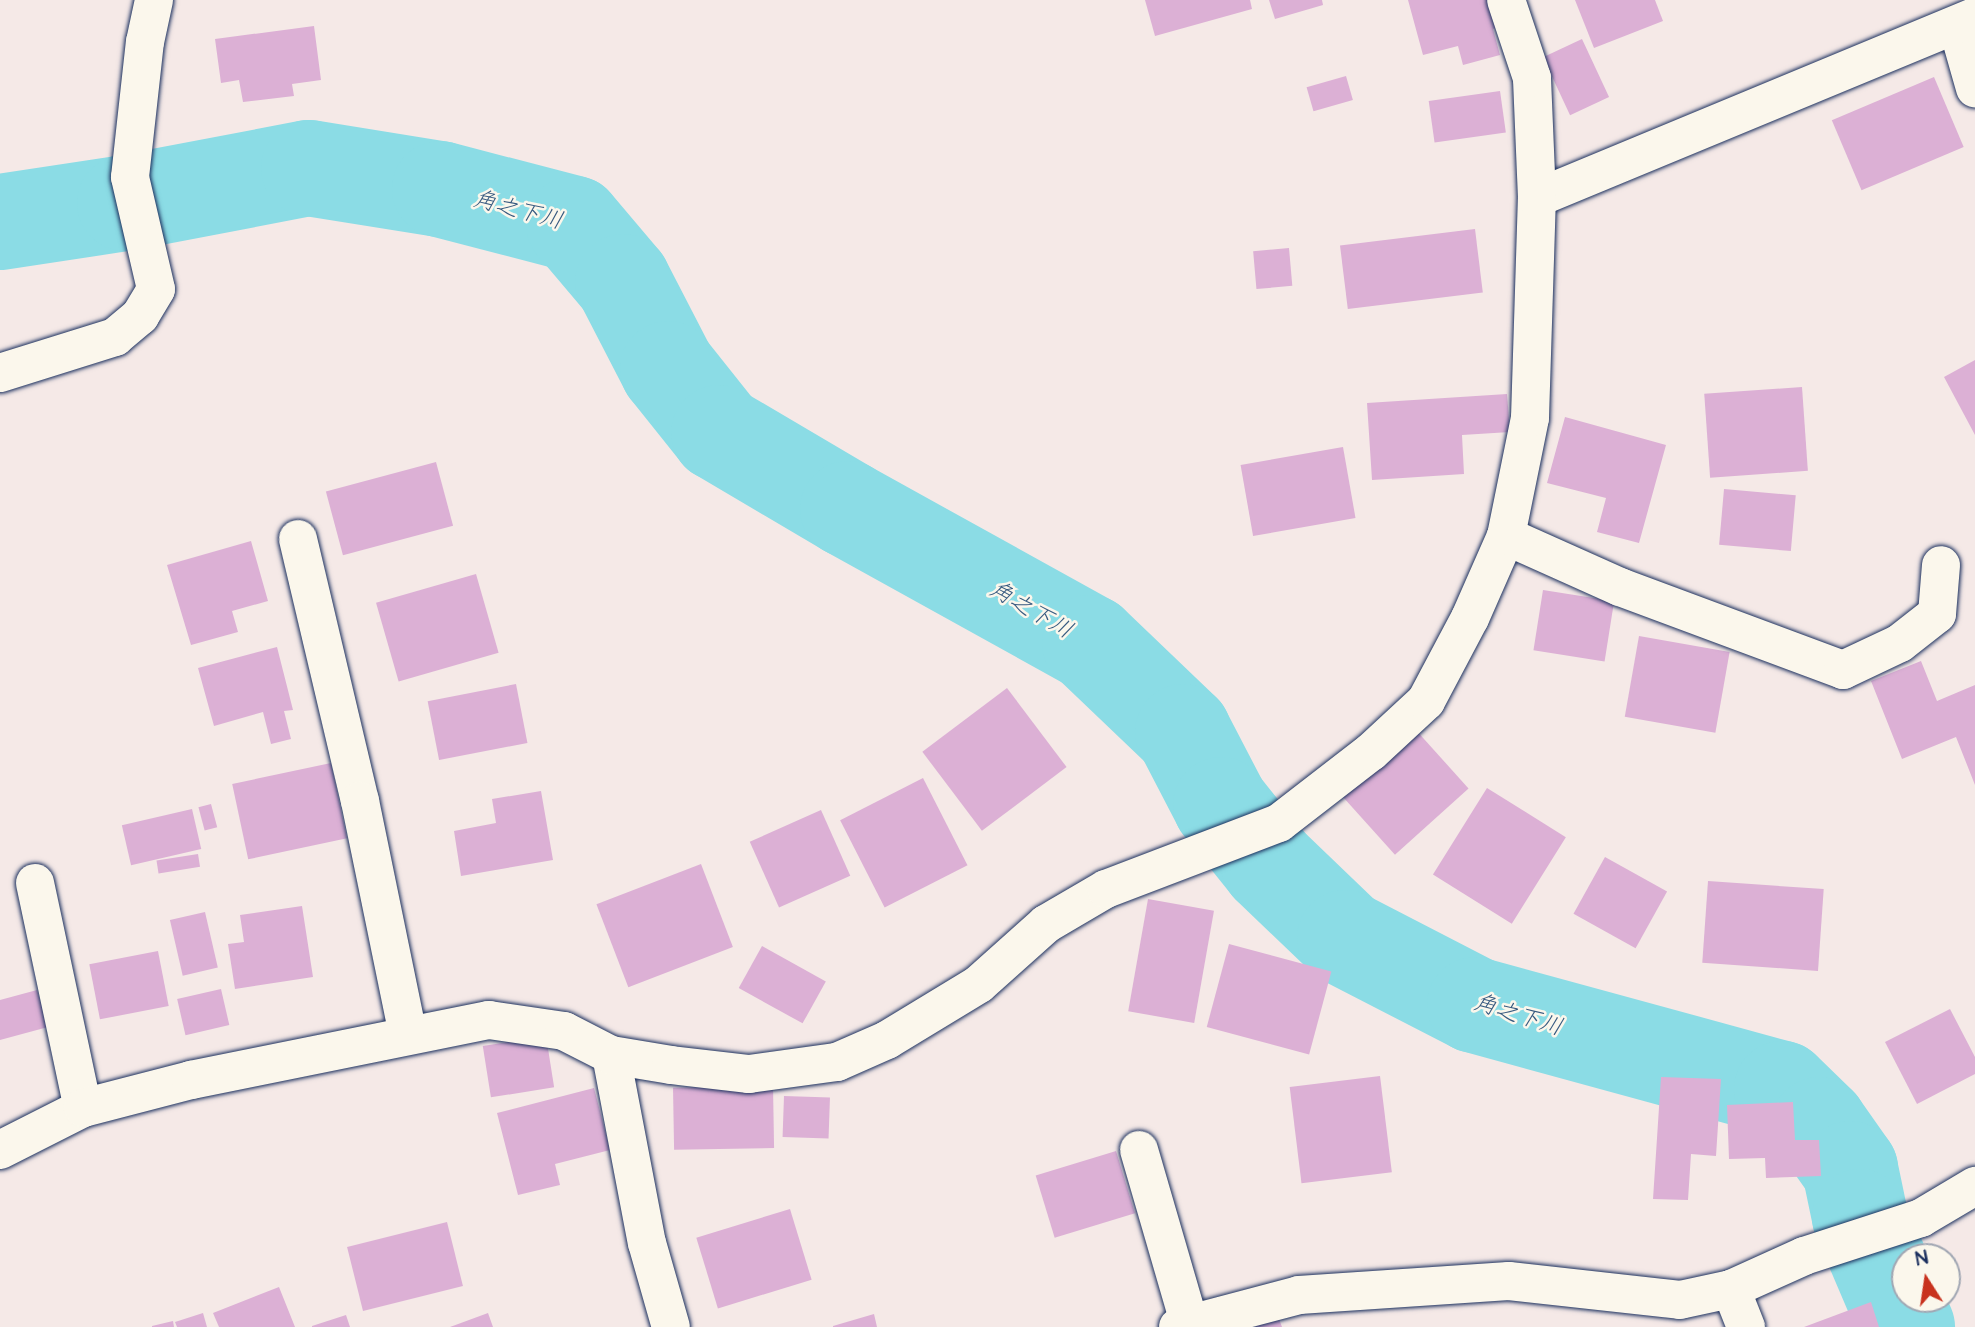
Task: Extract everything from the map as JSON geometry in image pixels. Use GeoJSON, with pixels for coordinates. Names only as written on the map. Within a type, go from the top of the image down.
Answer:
{"type":"FeatureCollection","features":[{"type":"Feature","properties":{"kind":"street"},"geometry":{"type":"LineString","coordinates":[[0,1150],[83,1108],[191,1080],[489,1020],[564,1031],[611,1055],[749,1074],[837,1062],[887,1040],[979,984],[1046,924],[1094,896],[1279,822],[1371,752],[1426,701],[1470,618],[1506,536],[1530,418],[1537,198],[1532,78],[1506,0]]}},
{"type":"Feature","properties":{"kind":"street"},"geometry":{"type":"LineString","coordinates":[[0,373],[115,337],[140,316],[156,289],[130,177],[145,43],[160,1]]}},
{"type":"Feature","properties":{"kind":"street"},"geometry":{"type":"LineString","coordinates":[[1537,198],[1966,21],[1975,88]]}},
{"type":"Feature","properties":{"kind":"street"},"geometry":{"type":"LineString","coordinates":[[1506,536],[1620,587],[1843,670],[1900,643],[1937,614],[1941,565]]}},
{"type":"Feature","properties":{"kind":"street"},"geometry":{"type":"LineString","coordinates":[[298,539],[360,801],[408,1035]]}},
{"type":"Feature","properties":{"kind":"street"},"geometry":{"type":"LineString","coordinates":[[35,883],[83,1108]]}},
{"type":"Feature","properties":{"kind":"street"},"geometry":{"type":"LineString","coordinates":[[611,1055],[646,1244],[671,1327]]}},
{"type":"Feature","properties":{"kind":"street"},"geometry":{"type":"LineString","coordinates":[[1139,1150],[1183,1325],[1299,1295],[1509,1282],[1680,1300],[1731,1289],[1804,1256],[1922,1218],[1975,1186]]}},
{"type":"Feature","properties":{"kind":"street"},"geometry":{"type":"LineString","coordinates":[[1731,1289],[1746,1327]]}},
{"type":"Feature","properties":{"kind":"building"},"geometry":{"type":"Polygon","coordinates":[[[1145,0],[1250,0],[1252,9],[1155,36],[1145,0]]]}},
{"type":"Feature","properties":{"kind":"building"},"geometry":{"type":"Polygon","coordinates":[[[1269,0],[1322,0],[1323,5],[1275,19],[1269,0]]]}},
{"type":"Feature","properties":{"kind":"building"},"geometry":{"type":"Polygon","coordinates":[[[1408,0],[1495,0],[1502,26],[1493,29],[1500,55],[1463,65],[1458,46],[1423,55],[1408,0]]]}},
{"type":"Feature","properties":{"kind":"building"},"geometry":{"type":"Polygon","coordinates":[[[1575,0],[1655,0],[1663,21],[1594,48],[1575,0]]]}},
{"type":"Feature","properties":{"kind":"building"},"geometry":{"type":"Polygon","coordinates":[[[314,26],[321,80],[292,84],[294,96],[243,102],[239,80],[221,83],[215,39],[314,26]]]}},
{"type":"Feature","properties":{"kind":"building"},"geometry":{"type":"Polygon","coordinates":[[[1582,39],[1609,97],[1570,115],[1543,57],[1582,39]]]}},
{"type":"Feature","properties":{"kind":"building"},"geometry":{"type":"Polygon","coordinates":[[[1346,76],[1353,100],[1313,111],[1307,87],[1346,76]]]}},
{"type":"Feature","properties":{"kind":"building"},"geometry":{"type":"Polygon","coordinates":[[[1934,77],[1964,147],[1862,190],[1832,120],[1934,77]]]}},
{"type":"Feature","properties":{"kind":"building"},"geometry":{"type":"Polygon","coordinates":[[[1500,91],[1506,133],[1435,143],[1429,101],[1500,91]]]}},
{"type":"Feature","properties":{"kind":"building"},"geometry":{"type":"Polygon","coordinates":[[[1475,229],[1483,293],[1348,309],[1340,246],[1475,229]]]}},
{"type":"Feature","properties":{"kind":"building"},"geometry":{"type":"Polygon","coordinates":[[[1289,248],[1292,286],[1256,289],[1253,251],[1289,248]]]}},
{"type":"Feature","properties":{"kind":"building"},"geometry":{"type":"Polygon","coordinates":[[[1975,360],[1975,435],[1944,377],[1975,360]]]}},
{"type":"Feature","properties":{"kind":"building"},"geometry":{"type":"Polygon","coordinates":[[[1802,387],[1808,471],[1710,478],[1704,394],[1802,387]]]}},
{"type":"Feature","properties":{"kind":"building"},"geometry":{"type":"Polygon","coordinates":[[[1507,394],[1510,432],[1462,435],[1464,474],[1372,480],[1367,403],[1507,394]]]}},
{"type":"Feature","properties":{"kind":"building"},"geometry":{"type":"Polygon","coordinates":[[[1565,417],[1666,445],[1639,543],[1597,532],[1606,498],[1547,483],[1565,417]]]}},
{"type":"Feature","properties":{"kind":"building"},"geometry":{"type":"Polygon","coordinates":[[[1343,447],[1356,518],[1253,536],[1241,465],[1343,447]]]}},
{"type":"Feature","properties":{"kind":"building"},"geometry":{"type":"Polygon","coordinates":[[[436,462],[453,526],[343,555],[326,492],[436,462]]]}},
{"type":"Feature","properties":{"kind":"building"},"geometry":{"type":"Polygon","coordinates":[[[1724,489],[1796,495],[1791,551],[1719,545],[1724,489]]]}},
{"type":"Feature","properties":{"kind":"building"},"geometry":{"type":"Polygon","coordinates":[[[251,541],[268,601],[232,611],[238,632],[191,645],[167,565],[251,541]]]}},
{"type":"Feature","properties":{"kind":"building"},"geometry":{"type":"Polygon","coordinates":[[[476,574],[499,653],[399,681],[376,603],[476,574]]]}},
{"type":"Feature","properties":{"kind":"building"},"geometry":{"type":"Polygon","coordinates":[[[1543,590],[1614,601],[1605,662],[1533,650],[1543,590]]]}},
{"type":"Feature","properties":{"kind":"building"},"geometry":{"type":"Polygon","coordinates":[[[1639,636],[1730,652],[1715,733],[1625,717],[1639,636]]]}},
{"type":"Feature","properties":{"kind":"building"},"geometry":{"type":"Polygon","coordinates":[[[277,647],[293,710],[284,711],[291,739],[271,744],[263,712],[214,726],[198,668],[277,647]]]}},
{"type":"Feature","properties":{"kind":"building"},"geometry":{"type":"Polygon","coordinates":[[[1921,661],[1937,701],[1975,685],[1975,785],[1956,737],[1902,759],[1871,681],[1921,661]]]}},
{"type":"Feature","properties":{"kind":"building"},"geometry":{"type":"Polygon","coordinates":[[[516,684],[527,743],[439,760],[428,701],[516,684]]]}},
{"type":"Feature","properties":{"kind":"building"},"geometry":{"type":"Polygon","coordinates":[[[1007,688],[1067,767],[982,831],[922,752],[1007,688]]]}},
{"type":"Feature","properties":{"kind":"building"},"geometry":{"type":"Polygon","coordinates":[[[1415,729],[1469,788],[1395,855],[1341,795],[1415,729]]]}},
{"type":"Feature","properties":{"kind":"building"},"geometry":{"type":"Polygon","coordinates":[[[331,763],[347,838],[248,859],[232,784],[331,763]]]}},
{"type":"Feature","properties":{"kind":"building"},"geometry":{"type":"Polygon","coordinates":[[[923,778],[967,865],[885,908],[840,820],[923,778]]]}},
{"type":"Feature","properties":{"kind":"building"},"geometry":{"type":"Polygon","coordinates":[[[1487,788],[1566,837],[1512,924],[1433,875],[1487,788]]]}},
{"type":"Feature","properties":{"kind":"building"},"geometry":{"type":"Polygon","coordinates":[[[541,791],[553,860],[461,876],[454,831],[496,823],[492,799],[541,791]]]}},
{"type":"Feature","properties":{"kind":"building"},"geometry":{"type":"Polygon","coordinates":[[[211,804],[217,827],[205,831],[198,807],[211,804]]]}},
{"type":"Feature","properties":{"kind":"building"},"geometry":{"type":"Polygon","coordinates":[[[192,809],[201,849],[131,865],[122,825],[192,809]]]}},
{"type":"Feature","properties":{"kind":"building"},"geometry":{"type":"Polygon","coordinates":[[[821,810],[850,876],[779,908],[750,842],[821,810]]]}},
{"type":"Feature","properties":{"kind":"building"},"geometry":{"type":"Polygon","coordinates":[[[198,854],[200,867],[159,873],[157,861],[198,854]]]}},
{"type":"Feature","properties":{"kind":"building"},"geometry":{"type":"Polygon","coordinates":[[[1605,857],[1667,891],[1636,948],[1573,914],[1605,857]]]}},
{"type":"Feature","properties":{"kind":"building"},"geometry":{"type":"Polygon","coordinates":[[[701,864],[733,947],[628,987],[596,904],[701,864]]]}},
{"type":"Feature","properties":{"kind":"building"},"geometry":{"type":"Polygon","coordinates":[[[1708,881],[1824,889],[1818,971],[1702,963],[1708,881]]]}},
{"type":"Feature","properties":{"kind":"building"},"geometry":{"type":"Polygon","coordinates":[[[1148,899],[1214,911],[1194,1023],[1128,1011],[1148,899]]]}},
{"type":"Feature","properties":{"kind":"building"},"geometry":{"type":"Polygon","coordinates":[[[302,906],[313,977],[235,989],[228,944],[244,942],[240,915],[302,906]]]}},
{"type":"Feature","properties":{"kind":"building"},"geometry":{"type":"Polygon","coordinates":[[[205,912],[218,968],[183,976],[170,920],[205,912]]]}},
{"type":"Feature","properties":{"kind":"building"},"geometry":{"type":"Polygon","coordinates":[[[1229,944],[1331,971],[1309,1055],[1207,1027],[1229,944]]]}},
{"type":"Feature","properties":{"kind":"building"},"geometry":{"type":"Polygon","coordinates":[[[762,946],[826,981],[803,1023],[739,988],[762,946]]]}},
{"type":"Feature","properties":{"kind":"building"},"geometry":{"type":"Polygon","coordinates":[[[158,951],[169,1006],[100,1019],[89,964],[158,951]]]}},
{"type":"Feature","properties":{"kind":"building"},"geometry":{"type":"Polygon","coordinates":[[[221,989],[229,1025],[185,1035],[177,999],[221,989]]]}},
{"type":"Feature","properties":{"kind":"building"},"geometry":{"type":"Polygon","coordinates":[[[37,990],[48,1027],[0,1040],[0,1000],[37,990]]]}},
{"type":"Feature","properties":{"kind":"building"},"geometry":{"type":"Polygon","coordinates":[[[1950,1009],[1975,1057],[1975,1074],[1917,1104],[1885,1042],[1950,1009]]]}},
{"type":"Feature","properties":{"kind":"building"},"geometry":{"type":"Polygon","coordinates":[[[546,1036],[554,1087],[491,1097],[483,1046],[546,1036]]]}},
{"type":"Feature","properties":{"kind":"building"},"geometry":{"type":"Polygon","coordinates":[[[1380,1076],[1392,1172],[1301,1183],[1290,1087],[1380,1076]]]}},
{"type":"Feature","properties":{"kind":"building"},"geometry":{"type":"Polygon","coordinates":[[[1661,1077],[1721,1079],[1716,1156],[1691,1154],[1688,1200],[1653,1199],[1661,1077]]]}},
{"type":"Feature","properties":{"kind":"building"},"geometry":{"type":"Polygon","coordinates":[[[773,1086],[774,1148],[674,1150],[673,1088],[773,1086]]]}},
{"type":"Feature","properties":{"kind":"building"},"geometry":{"type":"Polygon","coordinates":[[[594,1088],[610,1150],[555,1164],[560,1185],[518,1195],[497,1113],[594,1088]]]}},
{"type":"Feature","properties":{"kind":"building"},"geometry":{"type":"Polygon","coordinates":[[[784,1096],[830,1098],[829,1139],[783,1137],[784,1096]]]}},
{"type":"Feature","properties":{"kind":"building"},"geometry":{"type":"Polygon","coordinates":[[[1793,1102],[1795,1140],[1819,1140],[1821,1176],[1766,1178],[1765,1158],[1729,1159],[1727,1105],[1793,1102]]]}},
{"type":"Feature","properties":{"kind":"building"},"geometry":{"type":"Polygon","coordinates":[[[1116,1151],[1135,1213],[1055,1238],[1036,1176],[1116,1151]]]}},
{"type":"Feature","properties":{"kind":"building"},"geometry":{"type":"Polygon","coordinates":[[[790,1209],[812,1280],[718,1308],[696,1238],[790,1209]]]}},
{"type":"Feature","properties":{"kind":"building"},"geometry":{"type":"Polygon","coordinates":[[[447,1222],[463,1286],[363,1311],[347,1247],[447,1222]]]}},
{"type":"Feature","properties":{"kind":"building"},"geometry":{"type":"Polygon","coordinates":[[[279,1287],[295,1327],[219,1327],[213,1313],[279,1287]]]}},
{"type":"Feature","properties":{"kind":"building"},"geometry":{"type":"Polygon","coordinates":[[[1871,1302],[1879,1327],[1804,1327],[1871,1302]]]}},
{"type":"Feature","properties":{"kind":"building"},"geometry":{"type":"Polygon","coordinates":[[[203,1313],[207,1327],[177,1327],[175,1322],[203,1313]]]}},
{"type":"Feature","properties":{"kind":"building"},"geometry":{"type":"Polygon","coordinates":[[[488,1313],[493,1327],[450,1327],[488,1313]]]}},
{"type":"Feature","properties":{"kind":"building"},"geometry":{"type":"Polygon","coordinates":[[[874,1314],[877,1327],[833,1327],[833,1326],[874,1314]]]}},
{"type":"Feature","properties":{"kind":"building"},"geometry":{"type":"Polygon","coordinates":[[[346,1315],[350,1327],[312,1327],[312,1326],[346,1315]]]}},
{"type":"Feature","properties":{"kind":"building"},"geometry":{"type":"Polygon","coordinates":[[[1279,1319],[1282,1327],[1256,1327],[1256,1326],[1279,1319]]]}},
{"type":"Feature","properties":{"kind":"building"},"geometry":{"type":"Polygon","coordinates":[[[173,1321],[174,1327],[152,1327],[152,1326],[173,1321]]]}},
{"type":"Feature","properties":{"kind":"waterway","name":"角之下川"},"geometry":{"type":"LineString","coordinates":[[0,222],[125,203],[309,168],[440,189],[574,224],[623,282],[668,369],[719,433],[848,509],[1090,643],[1183,732],[1221,805],[1269,865],[1345,938],[1475,1005],[1782,1089],[1819,1125],[1850,1169],[1860,1217],[1907,1327]]}}]}
